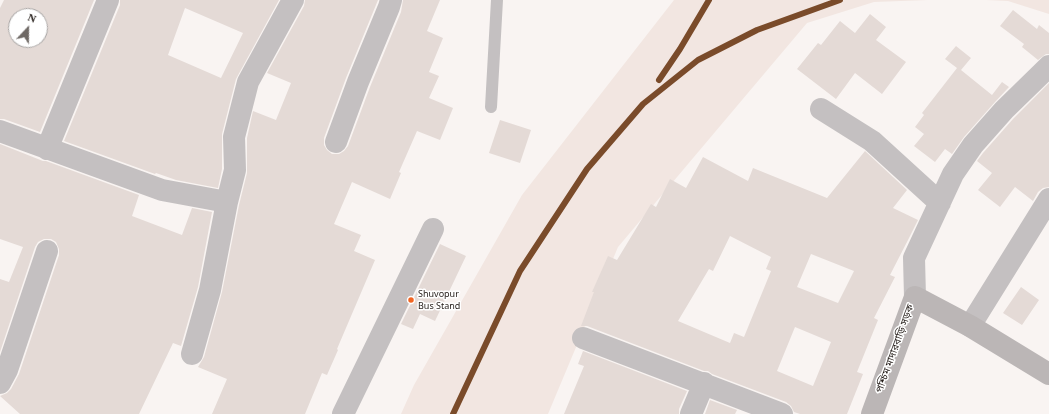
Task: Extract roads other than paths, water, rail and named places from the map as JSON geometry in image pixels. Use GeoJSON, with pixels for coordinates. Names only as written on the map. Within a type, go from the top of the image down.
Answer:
{"type":"FeatureCollection","features":[{"type":"Feature","properties":{"kind":"street"},"geometry":{"type":"LineString","coordinates":[[47,149],[108,0]]}},
{"type":"Feature","properties":{"kind":"street"},"geometry":{"type":"LineString","coordinates":[[192,354],[210,290],[227,202],[235,170],[234,137],[248,82],[293,0]]}},
{"type":"Feature","properties":{"kind":"street"},"geometry":{"type":"LineString","coordinates":[[336,142],[391,0]]}},
{"type":"Feature","properties":{"kind":"street"},"geometry":{"type":"LineString","coordinates":[[915,297],[914,258],[953,174],[974,145],[1004,110],[1049,66]]}},
{"type":"Feature","properties":{"kind":"street"},"geometry":{"type":"LineString","coordinates":[[821,109],[872,141],[940,203]]}},
{"type":"Feature","properties":{"kind":"street"},"geometry":{"type":"LineString","coordinates":[[0,131],[162,190],[227,202]]}},
{"type":"Feature","properties":{"kind":"street"},"geometry":{"type":"LineString","coordinates":[[970,326],[1049,199]]}},
{"type":"Feature","properties":{"kind":"street"},"geometry":{"type":"LineString","coordinates":[[343,414],[433,229]]}},
{"type":"Feature","properties":{"kind":"street"},"geometry":{"type":"LineString","coordinates":[[0,383],[7,370],[47,251]]}},
{"type":"Feature","properties":{"kind":"street","name":"পশ্চিম মাদারবাড়ি সড়ক"},"geometry":{"type":"LineString","coordinates":[[872,414],[915,297],[970,326],[1049,374]]}},
{"type":"Feature","properties":{"kind":"street"},"geometry":{"type":"LineString","coordinates":[[583,338],[782,414]]}},
{"type":"Feature","properties":{"kind":"street"},"geometry":{"type":"LineString","coordinates":[[692,414],[704,384]]}},
{"type":"Feature","properties":{"kind":"lane"},"geometry":{"type":"LineString","coordinates":[[491,107],[498,0]]}},
{"type":"Feature","properties":{"kind":"place","name":"Shuvopur Bus Stand"},"geometry":{"type":"Point","coordinates":[411,300]}}]}
